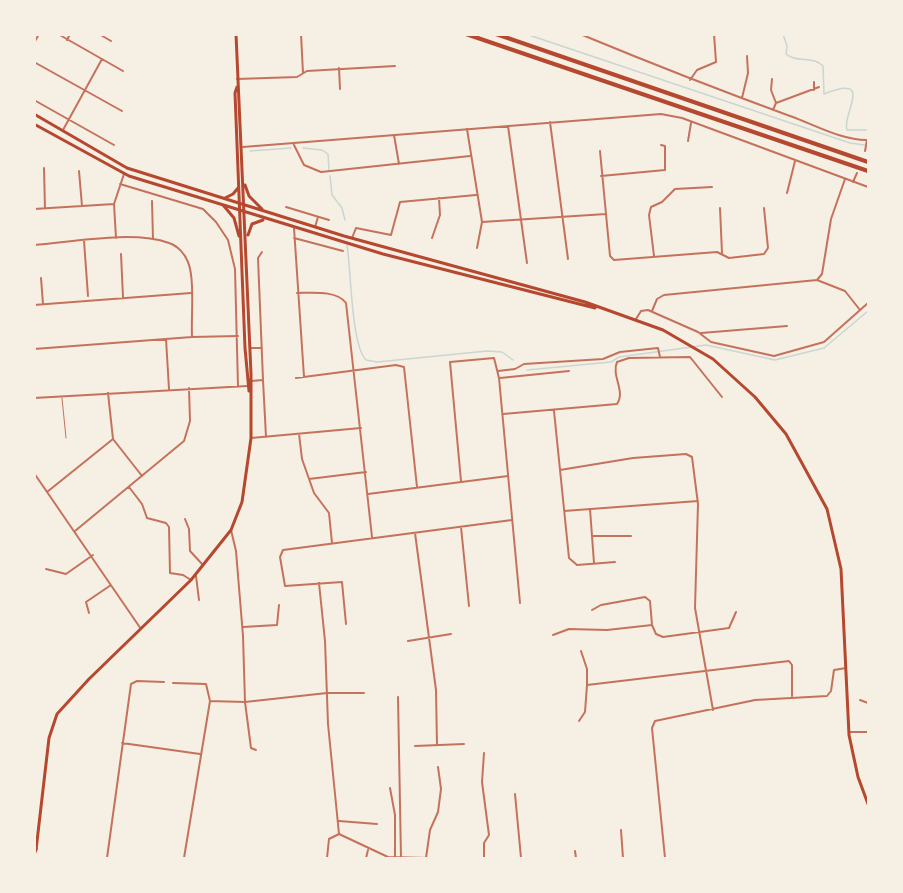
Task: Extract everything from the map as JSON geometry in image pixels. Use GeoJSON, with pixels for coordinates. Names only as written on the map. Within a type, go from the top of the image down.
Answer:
{"type":"FeatureCollection","features":[{"type":"Feature","properties":{"kind":"highway"},"geometry":{"type":"LineString","coordinates":[[466,34],[868,171]]}},
{"type":"Feature","properties":{"kind":"highway"},"geometry":{"type":"LineString","coordinates":[[496,34],[868,162]]}},
{"type":"Feature","properties":{"kind":"main road"},"geometry":{"type":"LineString","coordinates":[[236,34],[238,187],[250,394]]}},
{"type":"Feature","properties":{"kind":"main road"},"geometry":{"type":"LineString","coordinates":[[35,853],[49,738],[57,714],[81,687],[191,580],[231,530],[244,494],[251,438],[251,381],[243,147],[240,93],[237,87]]}},
{"type":"Feature","properties":{"kind":"main road"},"geometry":{"type":"LineString","coordinates":[[34,114],[127,168],[352,238],[559,294],[636,319],[675,336],[713,359],[755,398],[786,434],[827,509],[841,568],[849,732],[858,777],[868,804]]}},
{"type":"Feature","properties":{"kind":"main road"},"geometry":{"type":"LineString","coordinates":[[34,124],[124,174],[265,220],[471,277],[603,309]]}},
{"type":"Feature","properties":{"kind":"main road"},"geometry":{"type":"LineString","coordinates":[[244,181],[254,203],[267,212]]}},
{"type":"Feature","properties":{"kind":"main road"},"geometry":{"type":"LineString","coordinates":[[223,198],[233,194],[238,187]]}},
{"type":"Feature","properties":{"kind":"main road"},"geometry":{"type":"LineString","coordinates":[[222,205],[234,218],[241,243]]}},
{"type":"Feature","properties":{"kind":"main road"},"geometry":{"type":"LineString","coordinates":[[246,239],[252,224],[265,220]]}},
{"type":"Feature","properties":{"kind":"street"},"geometry":{"type":"LineString","coordinates":[[34,43],[39,34]]}},
{"type":"Feature","properties":{"kind":"street"},"geometry":{"type":"LineString","coordinates":[[58,34],[123,71]]}},
{"type":"Feature","properties":{"kind":"street"},"geometry":{"type":"LineString","coordinates":[[67,40],[70,34]]}},
{"type":"Feature","properties":{"kind":"street"},"geometry":{"type":"LineString","coordinates":[[99,34],[111,41]]}},
{"type":"Feature","properties":{"kind":"street"},"geometry":{"type":"LineString","coordinates":[[301,34],[303,73]]}},
{"type":"Feature","properties":{"kind":"street"},"geometry":{"type":"LineString","coordinates":[[580,34],[690,80],[829,130],[868,140],[865,151]]}},
{"type":"Feature","properties":{"kind":"street"},"geometry":{"type":"LineString","coordinates":[[690,80],[697,70],[716,62],[714,34]]}},
{"type":"Feature","properties":{"kind":"street"},"geometry":{"type":"LineString","coordinates":[[742,98],[748,73],[747,56]]}},
{"type":"Feature","properties":{"kind":"street"},"geometry":{"type":"LineString","coordinates":[[62,131],[102,59]]}},
{"type":"Feature","properties":{"kind":"street"},"geometry":{"type":"LineString","coordinates":[[34,62],[122,111]]}},
{"type":"Feature","properties":{"kind":"street"},"geometry":{"type":"LineString","coordinates":[[237,78],[297,77],[303,73],[339,68],[395,66]]}},
{"type":"Feature","properties":{"kind":"street"},"geometry":{"type":"LineString","coordinates":[[339,68],[340,89]]}},
{"type":"Feature","properties":{"kind":"street"},"geometry":{"type":"LineString","coordinates":[[772,79],[771,90],[776,104]]}},
{"type":"Feature","properties":{"kind":"street"},"geometry":{"type":"LineString","coordinates":[[814,82],[814,90]]}},
{"type":"Feature","properties":{"kind":"street"},"geometry":{"type":"LineString","coordinates":[[773,110],[776,104],[819,87]]}},
{"type":"Feature","properties":{"kind":"street"},"geometry":{"type":"LineString","coordinates":[[34,100],[114,145]]}},
{"type":"Feature","properties":{"kind":"street"},"geometry":{"type":"LineString","coordinates":[[243,147],[294,145],[394,134],[654,113],[668,114],[868,187]]}},
{"type":"Feature","properties":{"kind":"street"},"geometry":{"type":"LineString","coordinates":[[550,122],[568,259]]}},
{"type":"Feature","properties":{"kind":"street"},"geometry":{"type":"LineString","coordinates":[[688,141],[691,122]]}},
{"type":"Feature","properties":{"kind":"street"},"geometry":{"type":"LineString","coordinates":[[508,125],[526,263]]}},
{"type":"Feature","properties":{"kind":"street"},"geometry":{"type":"LineString","coordinates":[[467,128],[482,222],[477,248]]}},
{"type":"Feature","properties":{"kind":"street"},"geometry":{"type":"LineString","coordinates":[[394,134],[399,164]]}},
{"type":"Feature","properties":{"kind":"street"},"geometry":{"type":"LineString","coordinates":[[294,145],[304,165],[321,172],[470,156]]}},
{"type":"Feature","properties":{"kind":"street"},"geometry":{"type":"LineString","coordinates":[[601,176],[665,170],[665,146],[662,145]]}},
{"type":"Feature","properties":{"kind":"street"},"geometry":{"type":"LineString","coordinates":[[600,151],[612,258],[617,261],[722,253],[732,258],[766,253],[764,208]]}},
{"type":"Feature","properties":{"kind":"street"},"geometry":{"type":"LineString","coordinates":[[788,194],[795,161]]}},
{"type":"Feature","properties":{"kind":"street"},"geometry":{"type":"LineString","coordinates":[[44,168],[45,209]]}},
{"type":"Feature","properties":{"kind":"street"},"geometry":{"type":"LineString","coordinates":[[79,171],[82,206]]}},
{"type":"Feature","properties":{"kind":"street"},"geometry":{"type":"LineString","coordinates":[[854,182],[857,173]]}},
{"type":"Feature","properties":{"kind":"street"},"geometry":{"type":"LineString","coordinates":[[116,238],[114,204],[124,174]]}},
{"type":"Feature","properties":{"kind":"street"},"geometry":{"type":"LineString","coordinates":[[817,280],[822,274],[831,219],[846,180]]}},
{"type":"Feature","properties":{"kind":"street"},"geometry":{"type":"LineString","coordinates":[[120,184],[186,202],[203,209],[216,222],[234,255],[238,387]]}},
{"type":"Feature","properties":{"kind":"street"},"geometry":{"type":"LineString","coordinates":[[654,257],[649,215],[651,207],[662,202],[675,189],[712,187]]}},
{"type":"Feature","properties":{"kind":"street"},"geometry":{"type":"LineString","coordinates":[[352,238],[356,228],[391,235],[398,203],[476,195]]}},
{"type":"Feature","properties":{"kind":"street"},"geometry":{"type":"LineString","coordinates":[[432,238],[440,215],[439,198]]}},
{"type":"Feature","properties":{"kind":"street"},"geometry":{"type":"LineString","coordinates":[[152,201],[153,239]]}},
{"type":"Feature","properties":{"kind":"street"},"geometry":{"type":"LineString","coordinates":[[34,209],[114,204]]}},
{"type":"Feature","properties":{"kind":"street"},"geometry":{"type":"LineString","coordinates":[[286,207],[329,220]]}},
{"type":"Feature","properties":{"kind":"street"},"geometry":{"type":"LineString","coordinates":[[720,208],[722,253]]}},
{"type":"Feature","properties":{"kind":"street"},"geometry":{"type":"LineString","coordinates":[[482,222],[606,214]]}},
{"type":"Feature","properties":{"kind":"street"},"geometry":{"type":"LineString","coordinates":[[315,227],[318,217]]}},
{"type":"Feature","properties":{"kind":"street"},"geometry":{"type":"LineString","coordinates":[[294,228],[304,377]]}},
{"type":"Feature","properties":{"kind":"street"},"geometry":{"type":"LineString","coordinates":[[34,245],[116,238],[153,239],[170,243],[183,253],[190,267],[192,336]]}},
{"type":"Feature","properties":{"kind":"street"},"geometry":{"type":"LineString","coordinates":[[294,238],[343,251]]}},
{"type":"Feature","properties":{"kind":"street"},"geometry":{"type":"LineString","coordinates":[[84,241],[88,296]]}},
{"type":"Feature","properties":{"kind":"street"},"geometry":{"type":"LineString","coordinates":[[262,252],[258,258],[266,437]]}},
{"type":"Feature","properties":{"kind":"street"},"geometry":{"type":"LineString","coordinates":[[121,254],[123,297]]}},
{"type":"Feature","properties":{"kind":"street"},"geometry":{"type":"LineString","coordinates":[[41,278],[43,304]]}},
{"type":"Feature","properties":{"kind":"street"},"geometry":{"type":"LineString","coordinates":[[652,311],[657,298],[664,295],[817,280],[839,287],[850,296],[860,310]]}},
{"type":"Feature","properties":{"kind":"street"},"geometry":{"type":"LineString","coordinates":[[297,293],[319,292],[345,300],[362,428],[372,537]]}},
{"type":"Feature","properties":{"kind":"street"},"geometry":{"type":"LineString","coordinates":[[34,305],[190,293]]}},
{"type":"Feature","properties":{"kind":"street"},"geometry":{"type":"LineString","coordinates":[[636,319],[644,309],[652,311],[700,333],[711,342],[774,356],[824,342],[868,303]]}},
{"type":"Feature","properties":{"kind":"street"},"geometry":{"type":"LineString","coordinates":[[700,333],[788,326]]}},
{"type":"Feature","properties":{"kind":"street"},"geometry":{"type":"LineString","coordinates":[[34,349],[192,336],[238,336]]}},
{"type":"Feature","properties":{"kind":"street"},"geometry":{"type":"LineString","coordinates":[[166,339],[169,389]]}},
{"type":"Feature","properties":{"kind":"street"},"geometry":{"type":"LineString","coordinates":[[250,348],[262,348]]}},
{"type":"Feature","properties":{"kind":"street"},"geometry":{"type":"LineString","coordinates":[[498,371],[515,369],[524,364],[603,359],[620,352],[659,350],[660,356]]}},
{"type":"Feature","properties":{"kind":"street"},"geometry":{"type":"LineString","coordinates":[[502,414],[617,404],[620,400],[615,367],[617,362],[629,358],[690,357],[722,397]]}},
{"type":"Feature","properties":{"kind":"street"},"geometry":{"type":"LineString","coordinates":[[461,481],[450,362],[494,358],[499,378],[520,603]]}},
{"type":"Feature","properties":{"kind":"street"},"geometry":{"type":"LineString","coordinates":[[296,378],[398,365],[405,369],[417,487]]}},
{"type":"Feature","properties":{"kind":"street"},"geometry":{"type":"LineString","coordinates":[[499,378],[569,371]]}},
{"type":"Feature","properties":{"kind":"street"},"geometry":{"type":"LineString","coordinates":[[251,381],[263,380]]}},
{"type":"Feature","properties":{"kind":"street"},"geometry":{"type":"LineString","coordinates":[[34,398],[248,386]]}},
{"type":"Feature","properties":{"kind":"street"},"geometry":{"type":"LineString","coordinates":[[75,531],[186,438],[190,421],[189,388]]}},
{"type":"Feature","properties":{"kind":"street"},"geometry":{"type":"LineString","coordinates":[[108,393],[113,439],[142,476]]}},
{"type":"Feature","properties":{"kind":"street"},"geometry":{"type":"LineString","coordinates":[[554,411],[569,558],[577,565],[615,562]]}},
{"type":"Feature","properties":{"kind":"street"},"geometry":{"type":"LineString","coordinates":[[251,438],[362,428]]}},
{"type":"Feature","properties":{"kind":"street"},"geometry":{"type":"LineString","coordinates":[[298,434],[302,459],[316,497],[329,513],[332,543]]}},
{"type":"Feature","properties":{"kind":"street"},"geometry":{"type":"LineString","coordinates":[[47,492],[113,439]]}},
{"type":"Feature","properties":{"kind":"street"},"geometry":{"type":"LineString","coordinates":[[560,470],[633,458],[691,456],[698,501],[698,583],[694,603],[708,670],[713,710]]}},
{"type":"Feature","properties":{"kind":"street"},"geometry":{"type":"LineString","coordinates":[[309,479],[366,472]]}},
{"type":"Feature","properties":{"kind":"street"},"geometry":{"type":"LineString","coordinates":[[35,475],[93,555],[141,629]]}},
{"type":"Feature","properties":{"kind":"street"},"geometry":{"type":"LineString","coordinates":[[368,494],[508,477]]}},
{"type":"Feature","properties":{"kind":"street"},"geometry":{"type":"LineString","coordinates":[[129,487],[142,504],[147,518],[166,523],[169,527],[170,573],[183,575],[191,580]]}},
{"type":"Feature","properties":{"kind":"street"},"geometry":{"type":"LineString","coordinates":[[564,511],[698,501]]}},
{"type":"Feature","properties":{"kind":"street"},"geometry":{"type":"LineString","coordinates":[[590,509],[594,563]]}},
{"type":"Feature","properties":{"kind":"street"},"geometry":{"type":"LineString","coordinates":[[185,519],[189,529],[190,551],[203,565]]}},
{"type":"Feature","properties":{"kind":"street"},"geometry":{"type":"LineString","coordinates":[[346,624],[342,582],[285,586],[280,554],[286,549],[512,520]]}},
{"type":"Feature","properties":{"kind":"street"},"geometry":{"type":"LineString","coordinates":[[461,526],[469,606]]}},
{"type":"Feature","properties":{"kind":"street"},"geometry":{"type":"LineString","coordinates":[[231,530],[237,551],[243,627],[245,702],[252,748],[256,750]]}},
{"type":"Feature","properties":{"kind":"street"},"geometry":{"type":"LineString","coordinates":[[416,533],[436,690],[437,745]]}},
{"type":"Feature","properties":{"kind":"street"},"geometry":{"type":"LineString","coordinates":[[592,536],[631,536]]}},
{"type":"Feature","properties":{"kind":"street"},"geometry":{"type":"LineString","coordinates":[[46,569],[66,574],[93,555]]}},
{"type":"Feature","properties":{"kind":"street"},"geometry":{"type":"LineString","coordinates":[[195,575],[199,600]]}},
{"type":"Feature","properties":{"kind":"street"},"geometry":{"type":"LineString","coordinates":[[319,582],[327,724],[339,834]]}},
{"type":"Feature","properties":{"kind":"street"},"geometry":{"type":"LineString","coordinates":[[89,613],[86,602],[111,585]]}},
{"type":"Feature","properties":{"kind":"street"},"geometry":{"type":"LineString","coordinates":[[592,610],[601,605],[645,597],[650,602],[652,625],[660,637],[729,628],[736,612]]}},
{"type":"Feature","properties":{"kind":"street"},"geometry":{"type":"LineString","coordinates":[[243,627],[277,625],[279,605]]}},
{"type":"Feature","properties":{"kind":"street"},"geometry":{"type":"LineString","coordinates":[[553,635],[569,629],[608,630],[652,625]]}},
{"type":"Feature","properties":{"kind":"street"},"geometry":{"type":"LineString","coordinates":[[408,641],[451,634]]}},
{"type":"Feature","properties":{"kind":"street"},"geometry":{"type":"LineString","coordinates":[[579,721],[586,708],[587,685],[587,669],[581,651]]}},
{"type":"Feature","properties":{"kind":"street"},"geometry":{"type":"LineString","coordinates":[[587,685],[789,661],[792,665],[792,696]]}},
{"type":"Feature","properties":{"kind":"street"},"geometry":{"type":"LineString","coordinates":[[665,858],[653,724],[658,719],[755,700],[792,696],[827,696],[831,691],[834,670],[846,668]]}},
{"type":"Feature","properties":{"kind":"street"},"geometry":{"type":"LineString","coordinates":[[107,858],[131,684],[137,681],[164,682]]}},
{"type":"Feature","properties":{"kind":"street"},"geometry":{"type":"LineString","coordinates":[[173,683],[206,684],[210,701],[184,858]]}},
{"type":"Feature","properties":{"kind":"street"},"geometry":{"type":"LineString","coordinates":[[210,701],[245,702],[327,693],[364,693]]}},
{"type":"Feature","properties":{"kind":"street"},"geometry":{"type":"LineString","coordinates":[[860,700],[868,702],[868,696]]}},
{"type":"Feature","properties":{"kind":"street"},"geometry":{"type":"LineString","coordinates":[[398,697],[401,858]]}},
{"type":"Feature","properties":{"kind":"street"},"geometry":{"type":"LineString","coordinates":[[849,732],[868,732]]}},
{"type":"Feature","properties":{"kind":"street"},"geometry":{"type":"LineString","coordinates":[[122,743],[200,754]]}},
{"type":"Feature","properties":{"kind":"street"},"geometry":{"type":"LineString","coordinates":[[415,746],[464,744]]}},
{"type":"Feature","properties":{"kind":"street"},"geometry":{"type":"LineString","coordinates":[[484,753],[482,782],[489,835],[484,843],[484,858]]}},
{"type":"Feature","properties":{"kind":"street"},"geometry":{"type":"LineString","coordinates":[[339,834],[368,850],[395,858],[427,858],[429,830],[438,812],[441,789],[438,767]]}},
{"type":"Feature","properties":{"kind":"street"},"geometry":{"type":"LineString","coordinates":[[390,788],[394,815],[395,858]]}},
{"type":"Feature","properties":{"kind":"street"},"geometry":{"type":"LineString","coordinates":[[515,794],[521,858]]}},
{"type":"Feature","properties":{"kind":"street"},"geometry":{"type":"LineString","coordinates":[[339,821],[377,824]]}},
{"type":"Feature","properties":{"kind":"street"},"geometry":{"type":"LineString","coordinates":[[621,830],[623,858]]}},
{"type":"Feature","properties":{"kind":"street"},"geometry":{"type":"LineString","coordinates":[[327,858],[330,839],[339,834]]}},
{"type":"Feature","properties":{"kind":"street"},"geometry":{"type":"LineString","coordinates":[[366,858],[368,850]]}},
{"type":"Feature","properties":{"kind":"street"},"geometry":{"type":"LineString","coordinates":[[576,851],[576,858]]}},
{"type":"Feature","properties":{"kind":"lane"},"geometry":{"type":"LineString","coordinates":[[62,396],[66,438]]}},
{"type":"Feature","properties":{"kind":"waterway"},"geometry":{"type":"LineString","coordinates":[[526,34],[850,143],[865,145]]}},
{"type":"Feature","properties":{"kind":"waterway"},"geometry":{"type":"LineString","coordinates":[[783,34],[787,46],[786,54],[790,57],[815,61],[823,66],[824,94],[840,89],[849,89],[853,92],[846,123],[847,130],[868,130]]}},
{"type":"Feature","properties":{"kind":"waterway"},"geometry":{"type":"LineString","coordinates":[[250,151],[291,148]]}},
{"type":"Feature","properties":{"kind":"waterway"},"geometry":{"type":"LineString","coordinates":[[303,148],[322,150],[328,154],[329,170]]}},
{"type":"Feature","properties":{"kind":"waterway"},"geometry":{"type":"LineString","coordinates":[[330,176],[332,195],[342,208],[345,220]]}},
{"type":"Feature","properties":{"kind":"waterway"},"geometry":{"type":"LineString","coordinates":[[347,245],[354,323],[361,352],[366,360],[377,362],[487,351],[502,352],[513,360]]}},
{"type":"Feature","properties":{"kind":"waterway"},"geometry":{"type":"LineString","coordinates":[[527,370],[611,362],[619,357],[706,345],[775,360],[824,348],[868,311]]}}]}
